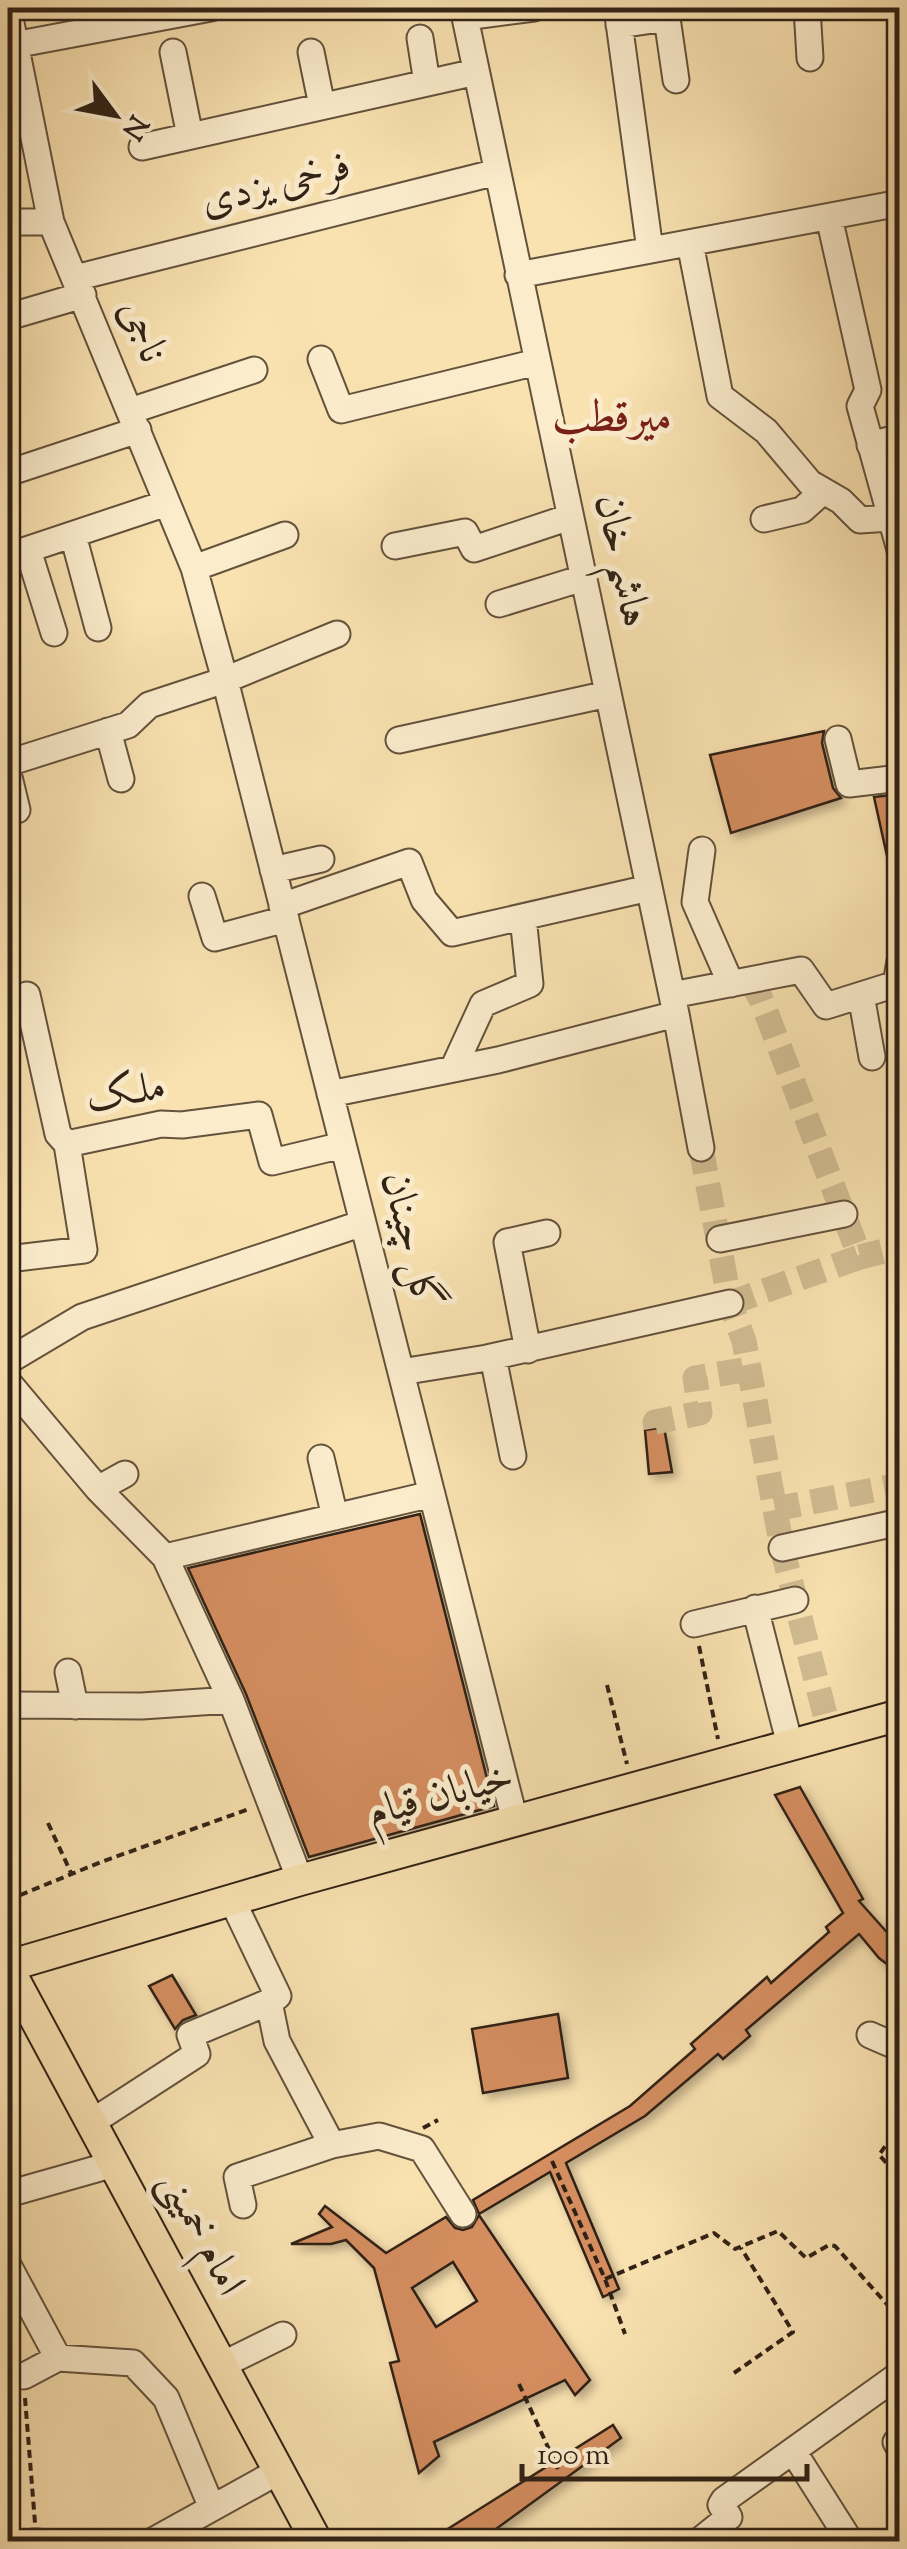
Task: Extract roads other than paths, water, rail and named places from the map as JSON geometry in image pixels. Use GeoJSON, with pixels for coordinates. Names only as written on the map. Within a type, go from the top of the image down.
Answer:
{"type":"FeatureCollection","features":[{"type":"Feature","properties":{"kind":"main road","name":"خیابان قیام"},"geometry":{"type":"LineString","coordinates":[[8,1967],[300,1880],[900,1715]]}},
{"type":"Feature","properties":{"kind":"main road","name":"امام خمینی"},"geometry":{"type":"LineString","coordinates":[[8,1967],[16,2002],[92,2122],[317,2542]]}},
{"type":"Feature","properties":{"kind":"street","name":"ناجی"},"geometry":{"type":"LineString","coordinates":[[8,8],[51,222],[194,568],[225,680]]}},
{"type":"Feature","properties":{"kind":"street"},"geometry":{"type":"LineString","coordinates":[[14,45],[210,8]]}},
{"type":"Feature","properties":{"kind":"street"},"geometry":{"type":"LineString","coordinates":[[464,12],[534,8]]}},
{"type":"Feature","properties":{"kind":"street"},"geometry":{"type":"LineString","coordinates":[[807,8],[810,58]]}},
{"type":"Feature","properties":{"kind":"street","name":"هاشم خان"},"geometry":{"type":"LineString","coordinates":[[464,12],[674,1004],[700,1148]]}},
{"type":"Feature","properties":{"kind":"street"},"geometry":{"type":"LineString","coordinates":[[650,250],[618,16],[667,18],[676,80]]}},
{"type":"Feature","properties":{"kind":"street"},"geometry":{"type":"LineString","coordinates":[[420,38],[427,82]]}},
{"type":"Feature","properties":{"kind":"street"},"geometry":{"type":"LineString","coordinates":[[173,52],[190,136]]}},
{"type":"Feature","properties":{"kind":"street"},"geometry":{"type":"LineString","coordinates":[[311,52],[322,106]]}},
{"type":"Feature","properties":{"kind":"street"},"geometry":{"type":"LineString","coordinates":[[142,147],[476,72]]}},
{"type":"Feature","properties":{"kind":"street","name":"فرخی یزدی"},"geometry":{"type":"LineString","coordinates":[[8,317],[79,286],[496,172]]}},
{"type":"Feature","properties":{"kind":"street"},"geometry":{"type":"LineString","coordinates":[[518,276],[900,203]]}},
{"type":"Feature","properties":{"kind":"street"},"geometry":{"type":"LineString","coordinates":[[829,217],[868,390],[860,406],[900,550]]}},
{"type":"Feature","properties":{"kind":"street"},"geometry":{"type":"LineString","coordinates":[[8,222],[51,222]]}},
{"type":"Feature","properties":{"kind":"street"},"geometry":{"type":"LineString","coordinates":[[690,243],[720,396],[766,431],[810,483],[842,501],[860,520],[890,518]]}},
{"type":"Feature","properties":{"kind":"street"},"geometry":{"type":"LineString","coordinates":[[321,359],[341,410],[537,362]]}},
{"type":"Feature","properties":{"kind":"street"},"geometry":{"type":"LineString","coordinates":[[8,473],[254,370]]}},
{"type":"Feature","properties":{"kind":"street"},"geometry":{"type":"LineString","coordinates":[[870,445],[900,436]]}},
{"type":"Feature","properties":{"kind":"street"},"geometry":{"type":"LineString","coordinates":[[764,520],[804,521],[822,492]]}},
{"type":"Feature","properties":{"kind":"street"},"geometry":{"type":"LineString","coordinates":[[54,633],[18,553],[167,503]]}},
{"type":"Feature","properties":{"kind":"street"},"geometry":{"type":"LineString","coordinates":[[395,546],[465,532],[474,549],[570,517]]}},
{"type":"Feature","properties":{"kind":"street"},"geometry":{"type":"LineString","coordinates":[[72,535],[98,628]]}},
{"type":"Feature","properties":{"kind":"street"},"geometry":{"type":"LineString","coordinates":[[194,568],[285,536]]}},
{"type":"Feature","properties":{"kind":"street"},"geometry":{"type":"LineString","coordinates":[[499,604],[583,578]]}},
{"type":"Feature","properties":{"kind":"street"},"geometry":{"type":"LineString","coordinates":[[8,763],[128,726],[149,705],[225,680],[337,634]]}},
{"type":"Feature","properties":{"kind":"street","name":"گل چینان"},"geometry":{"type":"LineString","coordinates":[[225,680],[515,1820]]}},
{"type":"Feature","properties":{"kind":"street"},"geometry":{"type":"LineString","coordinates":[[399,740],[608,694]]}},
{"type":"Feature","properties":{"kind":"street"},"geometry":{"type":"LineString","coordinates":[[108,732],[121,779]]}},
{"type":"Feature","properties":{"kind":"street"},"geometry":{"type":"LineString","coordinates":[[838,739],[849,784],[900,778]]}},
{"type":"Feature","properties":{"kind":"street"},"geometry":{"type":"LineString","coordinates":[[8,773],[17,810]]}},
{"type":"Feature","properties":{"kind":"street"},"geometry":{"type":"LineString","coordinates":[[702,850],[695,902],[731,984]]}},
{"type":"Feature","properties":{"kind":"street"},"geometry":{"type":"LineString","coordinates":[[274,870],[322,859]]}},
{"type":"Feature","properties":{"kind":"street"},"geometry":{"type":"LineString","coordinates":[[202,896],[216,938],[409,862],[424,900],[452,932],[649,888]]}},
{"type":"Feature","properties":{"kind":"street"},"geometry":{"type":"LineString","coordinates":[[452,1069],[482,1004],[530,984],[523,917]]}},
{"type":"Feature","properties":{"kind":"street"},"geometry":{"type":"LineString","coordinates":[[330,1094],[452,1069],[731,984],[801,970],[826,1006],[896,984],[900,961]]}},
{"type":"Feature","properties":{"kind":"street"},"geometry":{"type":"LineString","coordinates":[[27,995],[58,1134],[67,1144]]}},
{"type":"Feature","properties":{"kind":"street"},"geometry":{"type":"LineString","coordinates":[[861,995],[872,1057]]}},
{"type":"Feature","properties":{"kind":"street","name":"ملک"},"geometry":{"type":"LineString","coordinates":[[8,1259],[84,1250],[67,1144],[161,1124],[259,1115],[272,1162],[343,1144]]}},
{"type":"Feature","properties":{"kind":"street"},"geometry":{"type":"LineString","coordinates":[[720,1239],[844,1214]]}},
{"type":"Feature","properties":{"kind":"street"},"geometry":{"type":"LineString","coordinates":[[8,1361],[82,1317],[363,1223]]}},
{"type":"Feature","properties":{"kind":"street"},"geometry":{"type":"LineString","coordinates":[[528,1350],[507,1242],[547,1233]]}},
{"type":"Feature","properties":{"kind":"street"},"geometry":{"type":"LineString","coordinates":[[401,1372],[528,1350],[730,1303]]}},
{"type":"Feature","properties":{"kind":"street"},"geometry":{"type":"LineString","coordinates":[[493,1357],[512,1456]]}},
{"type":"Feature","properties":{"kind":"street"},"geometry":{"type":"LineString","coordinates":[[8,1382],[98,1490],[165,1557],[231,1700],[300,1880]]}},
{"type":"Feature","properties":{"kind":"street"},"geometry":{"type":"LineString","coordinates":[[321,1458],[336,1517]]}},
{"type":"Feature","properties":{"kind":"street"},"geometry":{"type":"LineString","coordinates":[[98,1490],[125,1474]]}},
{"type":"Feature","properties":{"kind":"street"},"geometry":{"type":"LineString","coordinates":[[165,1557],[432,1494]]}},
{"type":"Feature","properties":{"kind":"street"},"geometry":{"type":"LineString","coordinates":[[782,1548],[900,1522]]}},
{"type":"Feature","properties":{"kind":"street"},"geometry":{"type":"LineString","coordinates":[[694,1624],[795,1600]]}},
{"type":"Feature","properties":{"kind":"street"},"geometry":{"type":"LineString","coordinates":[[754,1608],[790,1745]]}},
{"type":"Feature","properties":{"kind":"street"},"geometry":{"type":"LineString","coordinates":[[68,1672],[74,1706]]}},
{"type":"Feature","properties":{"kind":"street"},"geometry":{"type":"LineString","coordinates":[[8,1708],[231,1700]]}},
{"type":"Feature","properties":{"kind":"street"},"geometry":{"type":"LineString","coordinates":[[92,2122],[198,2054],[190,2035],[278,1996],[232,1900]]}},
{"type":"Feature","properties":{"kind":"street"},"geometry":{"type":"LineString","coordinates":[[269,2002],[277,2041],[332,2145]]}},
{"type":"Feature","properties":{"kind":"street"},"geometry":{"type":"LineString","coordinates":[[870,2034],[900,2048]]}},
{"type":"Feature","properties":{"kind":"street"},"geometry":{"type":"LineString","coordinates":[[243,2206],[237,2177],[332,2145],[379,2136],[422,2149],[463,2214]]}},
{"type":"Feature","properties":{"kind":"street"},"geometry":{"type":"LineString","coordinates":[[8,2194],[114,2164]]}},
{"type":"Feature","properties":{"kind":"street"},"geometry":{"type":"LineString","coordinates":[[8,2265],[58,2358]]}},
{"type":"Feature","properties":{"kind":"street"},"geometry":{"type":"LineString","coordinates":[[222,2365],[282,2335]]}},
{"type":"Feature","properties":{"kind":"street"},"geometry":{"type":"LineString","coordinates":[[24,2376],[58,2358],[133,2363],[166,2398],[212,2508]]}},
{"type":"Feature","properties":{"kind":"street"},"geometry":{"type":"LineString","coordinates":[[698,2542],[729,2516],[721,2505],[724,2500],[900,2374]]}},
{"type":"Feature","properties":{"kind":"street"},"geometry":{"type":"LineString","coordinates":[[900,2439],[896,2442],[900,2449]]}},
{"type":"Feature","properties":{"kind":"street"},"geometry":{"type":"LineString","coordinates":[[793,2450],[850,2541]]}},
{"type":"Feature","properties":{"kind":"street"},"geometry":{"type":"LineString","coordinates":[[151,2542],[278,2471]]}},
{"type":"Feature","properties":{"kind":"tunnel"},"geometry":{"type":"LineString","coordinates":[[750,980],[761,999],[860,1257],[900,1247]]}},
{"type":"Feature","properties":{"kind":"tunnel"},"geometry":{"type":"LineString","coordinates":[[701,1148],[730,1303],[744,1341],[782,1548],[830,1734]]}},
{"type":"Feature","properties":{"kind":"tunnel"},"geometry":{"type":"LineString","coordinates":[[730,1303],[860,1257]]}},
{"type":"Feature","properties":{"kind":"tunnel"},"geometry":{"type":"LineString","coordinates":[[656,1428],[655,1422],[700,1413],[695,1378],[750,1369]]}},
{"type":"Feature","properties":{"kind":"tunnel"},"geometry":{"type":"LineString","coordinates":[[775,1509],[900,1485]]}},
{"type":"Feature","properties":{"kind":"district","name":"میرقطب"},"geometry":{"type":"Point","coordinates":[612,420]}}]}
